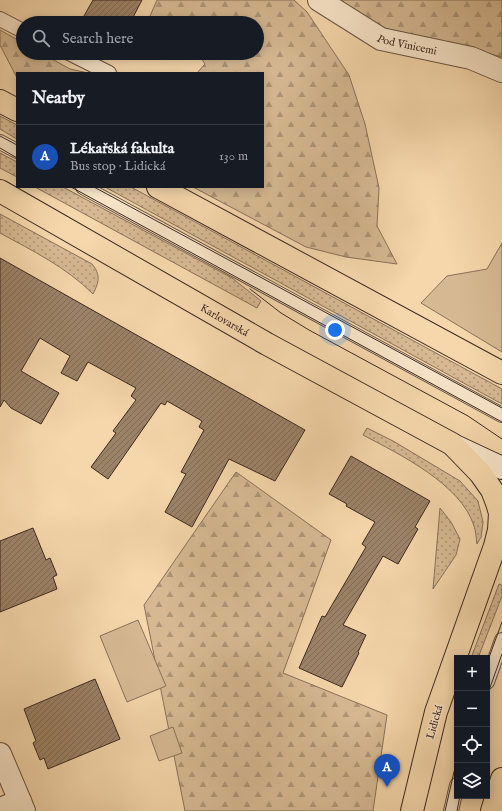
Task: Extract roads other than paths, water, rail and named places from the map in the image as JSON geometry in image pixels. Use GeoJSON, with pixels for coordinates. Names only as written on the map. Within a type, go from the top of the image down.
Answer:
{"type":"FeatureCollection","features":[{"type":"Feature","properties":{"kind":"main road"},"geometry":{"type":"LineString","coordinates":[[0,101],[16,109]]}},
{"type":"Feature","properties":{"kind":"main road"},"geometry":{"type":"LineString","coordinates":[[160,188],[502,373]]}},
{"type":"Feature","properties":{"kind":"main road","name":"Karlovarská"},"geometry":{"type":"LineString","coordinates":[[0,191],[268,344],[452,444],[486,480],[497,503],[500,514],[499,530],[495,546],[487,566]]}},
{"type":"Feature","properties":{"kind":"main road"},"geometry":{"type":"LineString","coordinates":[[487,566],[502,540]]}},
{"type":"Feature","properties":{"kind":"main road","name":"Lidická"},"geometry":{"type":"LineString","coordinates":[[412,811],[436,712],[487,566]]}},
{"type":"Feature","properties":{"kind":"main road"},"geometry":{"type":"LineString","coordinates":[[492,811],[502,779]]}},
{"type":"Feature","properties":{"kind":"street","name":"Pod Vinicemi"},"geometry":{"type":"LineString","coordinates":[[319,0],[381,39],[471,58],[502,71]]}},
{"type":"Feature","properties":{"kind":"street","name":"Karlovarská"},"geometry":{"type":"LineString","coordinates":[[452,444],[502,468]]}},
{"type":"Feature","properties":{"kind":"street"},"geometry":{"type":"LineString","coordinates":[[0,754],[22,806],[0,809]]}},
{"type":"Feature","properties":{"kind":"lane"},"geometry":{"type":"LineString","coordinates":[[0,19],[16,27]]}},
{"type":"Feature","properties":{"kind":"lane"},"geometry":{"type":"LineString","coordinates":[[82,60],[107,72]]}},
{"type":"Feature","properties":{"kind":"lane"},"geometry":{"type":"LineString","coordinates":[[0,142],[16,150]]}},
{"type":"Feature","properties":{"kind":"lane"},"geometry":{"type":"LineString","coordinates":[[85,188],[501,415]]}},
{"type":"Feature","properties":{"kind":"lane"},"geometry":{"type":"LineString","coordinates":[[490,674],[502,640]]}},
{"type":"Feature","properties":{"kind":"lane"},"geometry":{"type":"LineString","coordinates":[[451,811],[454,798]]}},
{"type":"Feature","properties":{"kind":"tram line"},"geometry":{"type":"LineString","coordinates":[[0,136],[16,144]]}},
{"type":"Feature","properties":{"kind":"tram line"},"geometry":{"type":"LineString","coordinates":[[0,148],[16,157]]}},
{"type":"Feature","properties":{"kind":"tram line"},"geometry":{"type":"LineString","coordinates":[[73,188],[502,422]]}},
{"type":"Feature","properties":{"kind":"tram line"},"geometry":{"type":"LineString","coordinates":[[96,188],[502,408]]}},
{"type":"Feature","properties":{"kind":"tram line"},"geometry":{"type":"LineString","coordinates":[[250,289],[281,313],[309,330],[468,416],[502,439]]}},
{"type":"Feature","properties":{"kind":"tram line"},"geometry":{"type":"LineString","coordinates":[[490,655],[502,622]]}},
{"type":"Feature","properties":{"kind":"tram line"},"geometry":{"type":"LineString","coordinates":[[489,691],[502,654]]}},
{"type":"Feature","properties":{"kind":"tram line"},"geometry":{"type":"LineString","coordinates":[[445,811],[456,763]]}},
{"type":"Feature","properties":{"kind":"tram line"},"geometry":{"type":"LineString","coordinates":[[457,811],[459,799]]}},
{"type":"Feature","properties":{"kind":"place","name":"Lékařská fakulta"},"geometry":{"type":"Point","coordinates":[387,787]}}]}
